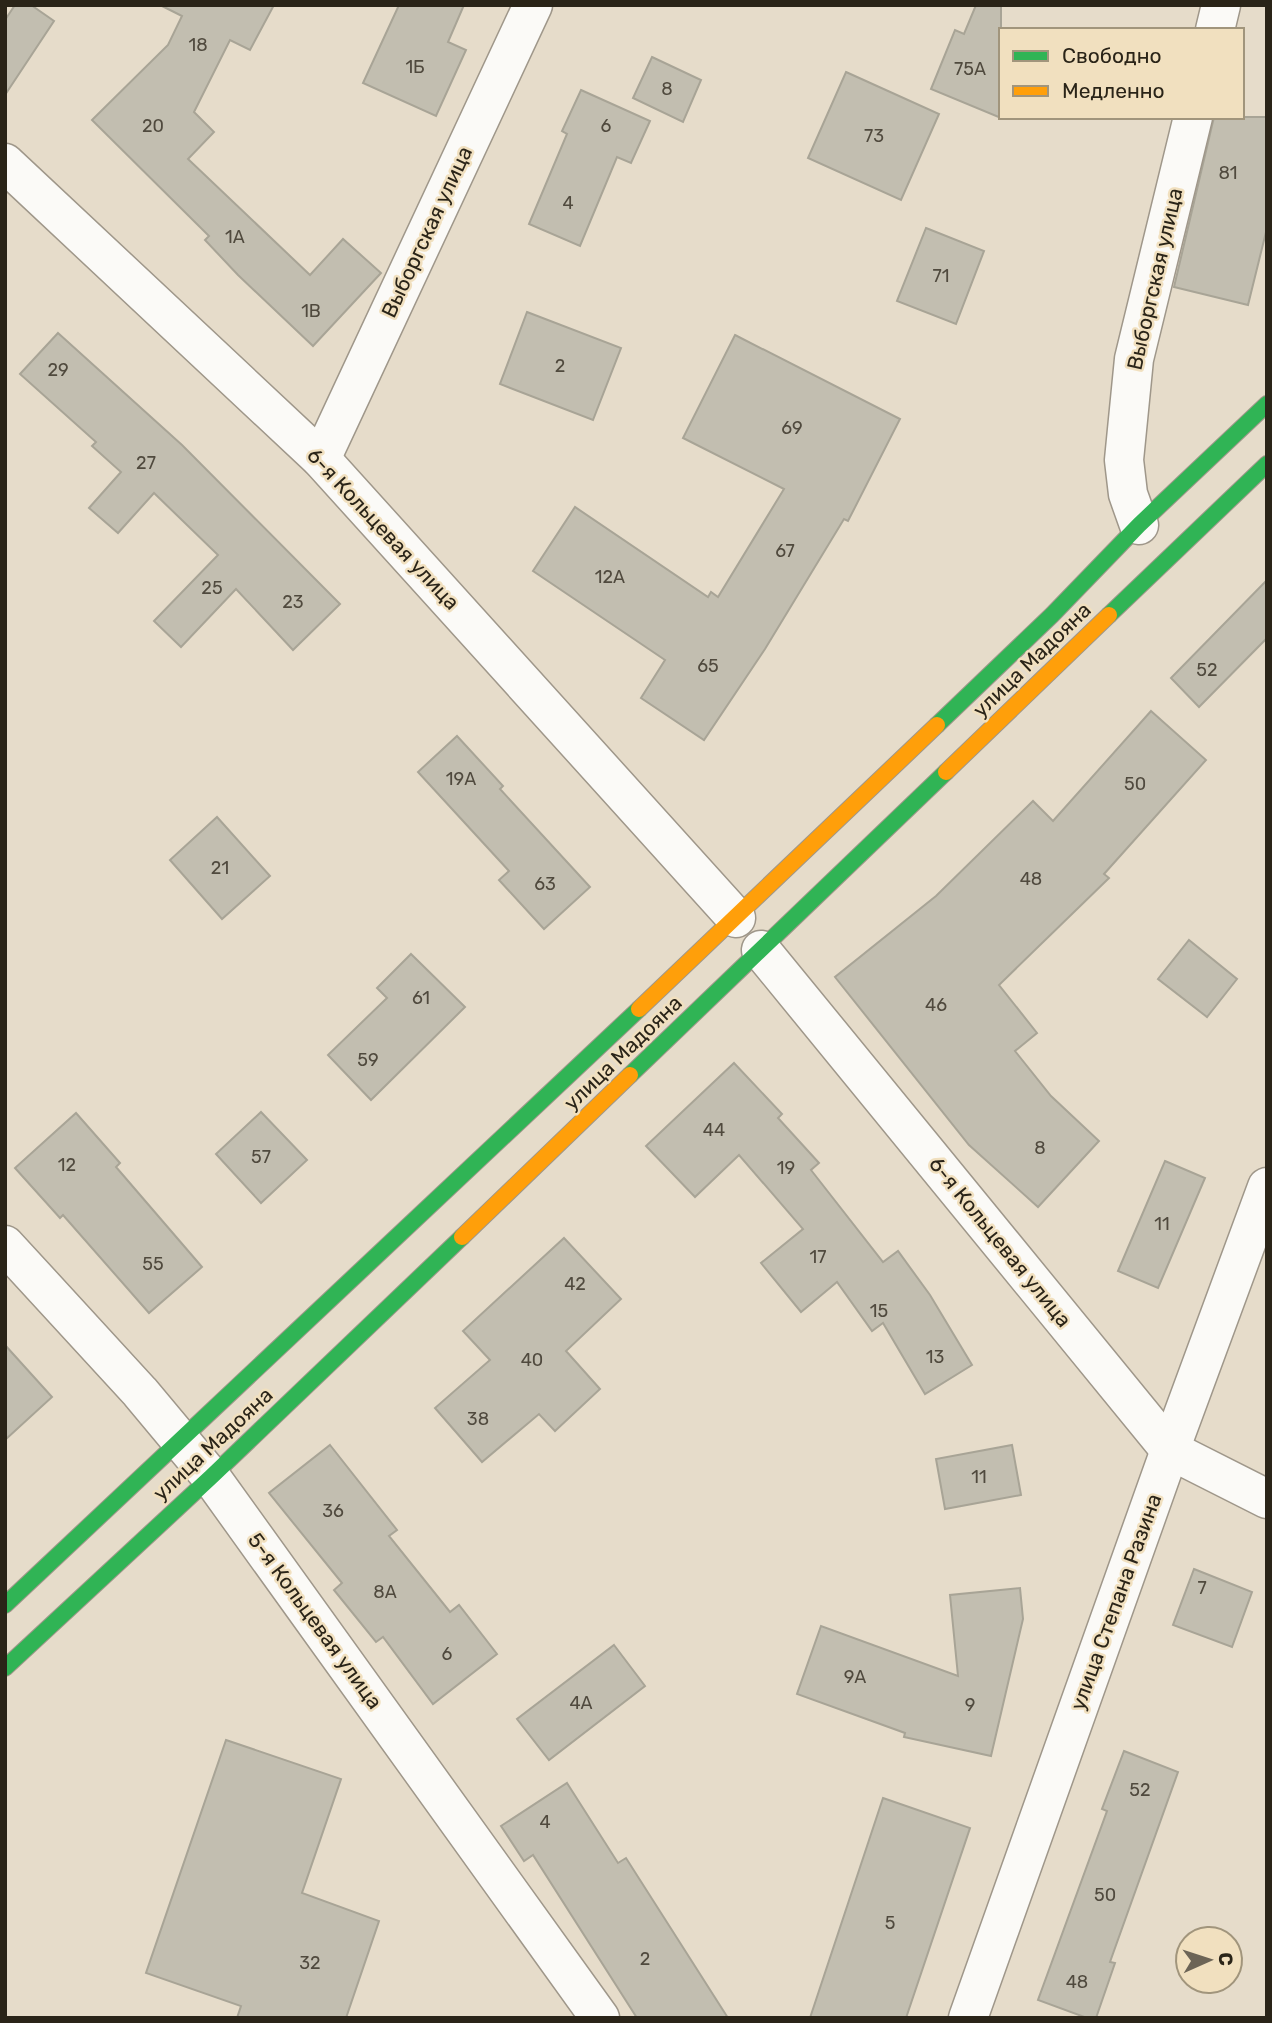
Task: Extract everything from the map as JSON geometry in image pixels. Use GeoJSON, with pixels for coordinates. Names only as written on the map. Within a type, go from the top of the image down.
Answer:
{"type":"FeatureCollection","features":[{"type":"Feature","properties":{"kind":"main road","name":"улица Мадояна"},"geometry":{"type":"LineString","coordinates":[[5,1605],[736,918],[1267,404]]}},
{"type":"Feature","properties":{"kind":"main road","name":"улица Мадояна"},"geometry":{"type":"LineString","coordinates":[[5,1668],[211,1476],[1267,464]]}},
{"type":"Feature","properties":{"kind":"street","name":"Выборгская улица"},"geometry":{"type":"LineString","coordinates":[[321,459],[533,5]]}},
{"type":"Feature","properties":{"kind":"street"},"geometry":{"type":"LineString","coordinates":[[1215,28],[1221,5]]}},
{"type":"Feature","properties":{"kind":"street","name":"Выборгская улица"},"geometry":{"type":"LineString","coordinates":[[1139,525],[1128,494],[1124,460],[1134,359],[1193,119]]}},
{"type":"Feature","properties":{"kind":"street","name":"6-я Кольцевая улица"},"geometry":{"type":"LineString","coordinates":[[5,163],[321,459],[736,918]]}},
{"type":"Feature","properties":{"kind":"street","name":"6-я Кольцевая улица"},"geometry":{"type":"LineString","coordinates":[[761,950],[1170,1450],[1267,1499]]}},
{"type":"Feature","properties":{"kind":"street","name":"улица Степана Разина"},"geometry":{"type":"LineString","coordinates":[[968,2018],[1170,1450],[1267,1187]]}},
{"type":"Feature","properties":{"kind":"street","name":"5-я Кольцевая улица"},"geometry":{"type":"LineString","coordinates":[[5,1245],[181,1439],[211,1476],[600,2018]]}},
{"type":"Feature","properties":{"kind":"building"},"geometry":{"type":"Polygon","coordinates":[[[15,5],[31,5],[54,21],[5,95],[5,20],[15,5]]]}},
{"type":"Feature","properties":{"kind":"building"},"geometry":{"type":"Polygon","coordinates":[[[160,5],[274,5],[250,50],[230,40],[194,112],[214,132],[188,159],[310,275],[343,239],[381,273],[313,346],[238,275],[205,240],[209,236],[92,120],[168,45],[182,16],[160,5]]]}},
{"type":"Feature","properties":{"kind":"building"},"geometry":{"type":"Polygon","coordinates":[[[399,5],[464,5],[448,42],[466,50],[436,116],[363,83],[399,5]]]}},
{"type":"Feature","properties":{"kind":"building"},"geometry":{"type":"Polygon","coordinates":[[[976,5],[1001,5],[999,117],[931,89],[955,30],[964,34],[976,5]]]}},
{"type":"Feature","properties":{"kind":"building"},"geometry":{"type":"Polygon","coordinates":[[[652,57],[701,80],[683,122],[633,98],[652,57]]]}},
{"type":"Feature","properties":{"kind":"building"},"geometry":{"type":"Polygon","coordinates":[[[846,72],[939,114],[901,200],[808,158],[846,72]]]}},
{"type":"Feature","properties":{"kind":"building"},"geometry":{"type":"Polygon","coordinates":[[[581,90],[650,121],[631,163],[617,157],[580,246],[529,224],[567,134],[562,131],[581,90]]]}},
{"type":"Feature","properties":{"kind":"building"},"geometry":{"type":"Polygon","coordinates":[[[1267,117],[1267,228],[1248,305],[1174,287],[1214,119],[1267,117]]]}},
{"type":"Feature","properties":{"kind":"building"},"geometry":{"type":"Polygon","coordinates":[[[926,228],[984,251],[956,324],[897,301],[926,228]]]}},
{"type":"Feature","properties":{"kind":"building"},"geometry":{"type":"Polygon","coordinates":[[[527,312],[621,348],[593,420],[500,384],[527,312]]]}},
{"type":"Feature","properties":{"kind":"building"},"geometry":{"type":"Polygon","coordinates":[[[58,333],[182,445],[340,604],[293,650],[236,589],[181,647],[154,621],[218,555],[154,493],[118,533],[89,508],[121,472],[92,446],[96,442],[20,374],[58,333]]]}},
{"type":"Feature","properties":{"kind":"building"},"geometry":{"type":"Polygon","coordinates":[[[735,335],[900,419],[848,521],[844,519],[765,649],[704,740],[641,698],[665,660],[533,571],[575,507],[708,597],[711,592],[718,597],[784,489],[683,438],[735,335]]]}},
{"type":"Feature","properties":{"kind":"building"},"geometry":{"type":"Polygon","coordinates":[[[1267,580],[1267,638],[1199,707],[1171,678],[1267,580]]]}},
{"type":"Feature","properties":{"kind":"building"},"geometry":{"type":"Polygon","coordinates":[[[1151,711],[1206,760],[1104,874],[1109,878],[999,985],[1037,1033],[1015,1051],[1051,1096],[1099,1141],[1038,1207],[969,1145],[835,977],[936,896],[1033,801],[1053,821],[1151,711]]]}},
{"type":"Feature","properties":{"kind":"building"},"geometry":{"type":"Polygon","coordinates":[[[457,736],[503,786],[500,789],[590,887],[544,929],[499,880],[509,871],[418,772],[457,736]]]}},
{"type":"Feature","properties":{"kind":"building"},"geometry":{"type":"Polygon","coordinates":[[[217,817],[270,876],[222,919],[170,860],[217,817]]]}},
{"type":"Feature","properties":{"kind":"building"},"geometry":{"type":"Polygon","coordinates":[[[1189,940],[1237,979],[1207,1017],[1158,979],[1189,940]]]}},
{"type":"Feature","properties":{"kind":"building"},"geometry":{"type":"Polygon","coordinates":[[[411,954],[465,1007],[371,1100],[328,1055],[387,998],[377,988],[411,954]]]}},
{"type":"Feature","properties":{"kind":"building"},"geometry":{"type":"Polygon","coordinates":[[[734,1063],[782,1114],[778,1118],[819,1163],[811,1170],[883,1262],[898,1251],[930,1295],[972,1365],[925,1394],[883,1323],[872,1331],[837,1282],[801,1312],[761,1263],[803,1229],[739,1155],[695,1197],[646,1146],[734,1063]]]}},
{"type":"Feature","properties":{"kind":"building"},"geometry":{"type":"Polygon","coordinates":[[[261,1112],[307,1160],[261,1203],[216,1154],[261,1112]]]}},
{"type":"Feature","properties":{"kind":"building"},"geometry":{"type":"Polygon","coordinates":[[[76,1113],[120,1163],[116,1167],[202,1267],[149,1313],[63,1215],[60,1218],[15,1168],[76,1113]]]}},
{"type":"Feature","properties":{"kind":"building"},"geometry":{"type":"Polygon","coordinates":[[[1165,1161],[1205,1178],[1158,1288],[1118,1271],[1165,1161]]]}},
{"type":"Feature","properties":{"kind":"building"},"geometry":{"type":"Polygon","coordinates":[[[564,1238],[621,1299],[566,1351],[600,1389],[555,1431],[539,1414],[482,1462],[435,1408],[490,1360],[463,1331],[564,1238]]]}},
{"type":"Feature","properties":{"kind":"building"},"geometry":{"type":"Polygon","coordinates":[[[5,1345],[52,1397],[5,1440],[5,1345]]]}},
{"type":"Feature","properties":{"kind":"building"},"geometry":{"type":"Polygon","coordinates":[[[330,1445],[397,1530],[389,1536],[450,1612],[459,1605],[497,1654],[433,1704],[383,1637],[376,1642],[334,1590],[342,1583],[269,1493],[330,1445]]]}},
{"type":"Feature","properties":{"kind":"building"},"geometry":{"type":"Polygon","coordinates":[[[1012,1445],[1021,1495],[945,1509],[936,1459],[1012,1445]]]}},
{"type":"Feature","properties":{"kind":"building"},"geometry":{"type":"Polygon","coordinates":[[[1194,1569],[1252,1592],[1232,1647],[1173,1625],[1194,1569]]]}},
{"type":"Feature","properties":{"kind":"building"},"geometry":{"type":"Polygon","coordinates":[[[1020,1588],[1023,1619],[991,1756],[904,1737],[905,1733],[797,1694],[821,1626],[958,1676],[950,1595],[1020,1588]]]}},
{"type":"Feature","properties":{"kind":"building"},"geometry":{"type":"Polygon","coordinates":[[[614,1645],[645,1686],[549,1760],[517,1719],[614,1645]]]}},
{"type":"Feature","properties":{"kind":"building"},"geometry":{"type":"Polygon","coordinates":[[[226,1740],[341,1779],[302,1893],[379,1921],[346,2018],[237,2018],[241,2006],[146,1973],[226,1740]]]}},
{"type":"Feature","properties":{"kind":"building"},"geometry":{"type":"Polygon","coordinates":[[[1124,1751],[1178,1772],[1110,1962],[1115,1963],[1096,2018],[1087,2018],[1038,2000],[1107,1811],[1102,1809],[1124,1751]]]}},
{"type":"Feature","properties":{"kind":"building"},"geometry":{"type":"Polygon","coordinates":[[[567,1783],[618,1863],[626,1858],[728,2018],[637,2018],[533,1855],[524,1861],[501,1826],[567,1783]]]}},
{"type":"Feature","properties":{"kind":"building"},"geometry":{"type":"Polygon","coordinates":[[[883,1798],[970,1828],[906,2018],[810,2018],[883,1798]]]}},
{"type":"Feature","properties":{"kind":"traffic: fast"},"geometry":{"type":"LineString","coordinates":[[937,725],[1052,615],[1139,525],[1267,404]]}},
{"type":"Feature","properties":{"kind":"traffic: fast"},"geometry":{"type":"LineString","coordinates":[[1109,615],[1267,464]]}},
{"type":"Feature","properties":{"kind":"traffic: fast"},"geometry":{"type":"LineString","coordinates":[[630,1075],[946,772]]}},
{"type":"Feature","properties":{"kind":"traffic: fast"},"geometry":{"type":"LineString","coordinates":[[5,1605],[639,1009]]}},
{"type":"Feature","properties":{"kind":"traffic: fast"},"geometry":{"type":"LineString","coordinates":[[5,1668],[211,1477],[462,1237]]}},
{"type":"Feature","properties":{"kind":"traffic: slow"},"geometry":{"type":"LineString","coordinates":[[946,772],[1109,615]]}},
{"type":"Feature","properties":{"kind":"traffic: slow"},"geometry":{"type":"LineString","coordinates":[[639,1009],[937,725]]}},
{"type":"Feature","properties":{"kind":"traffic: slow"},"geometry":{"type":"LineString","coordinates":[[462,1237],[630,1075]]}}]}
